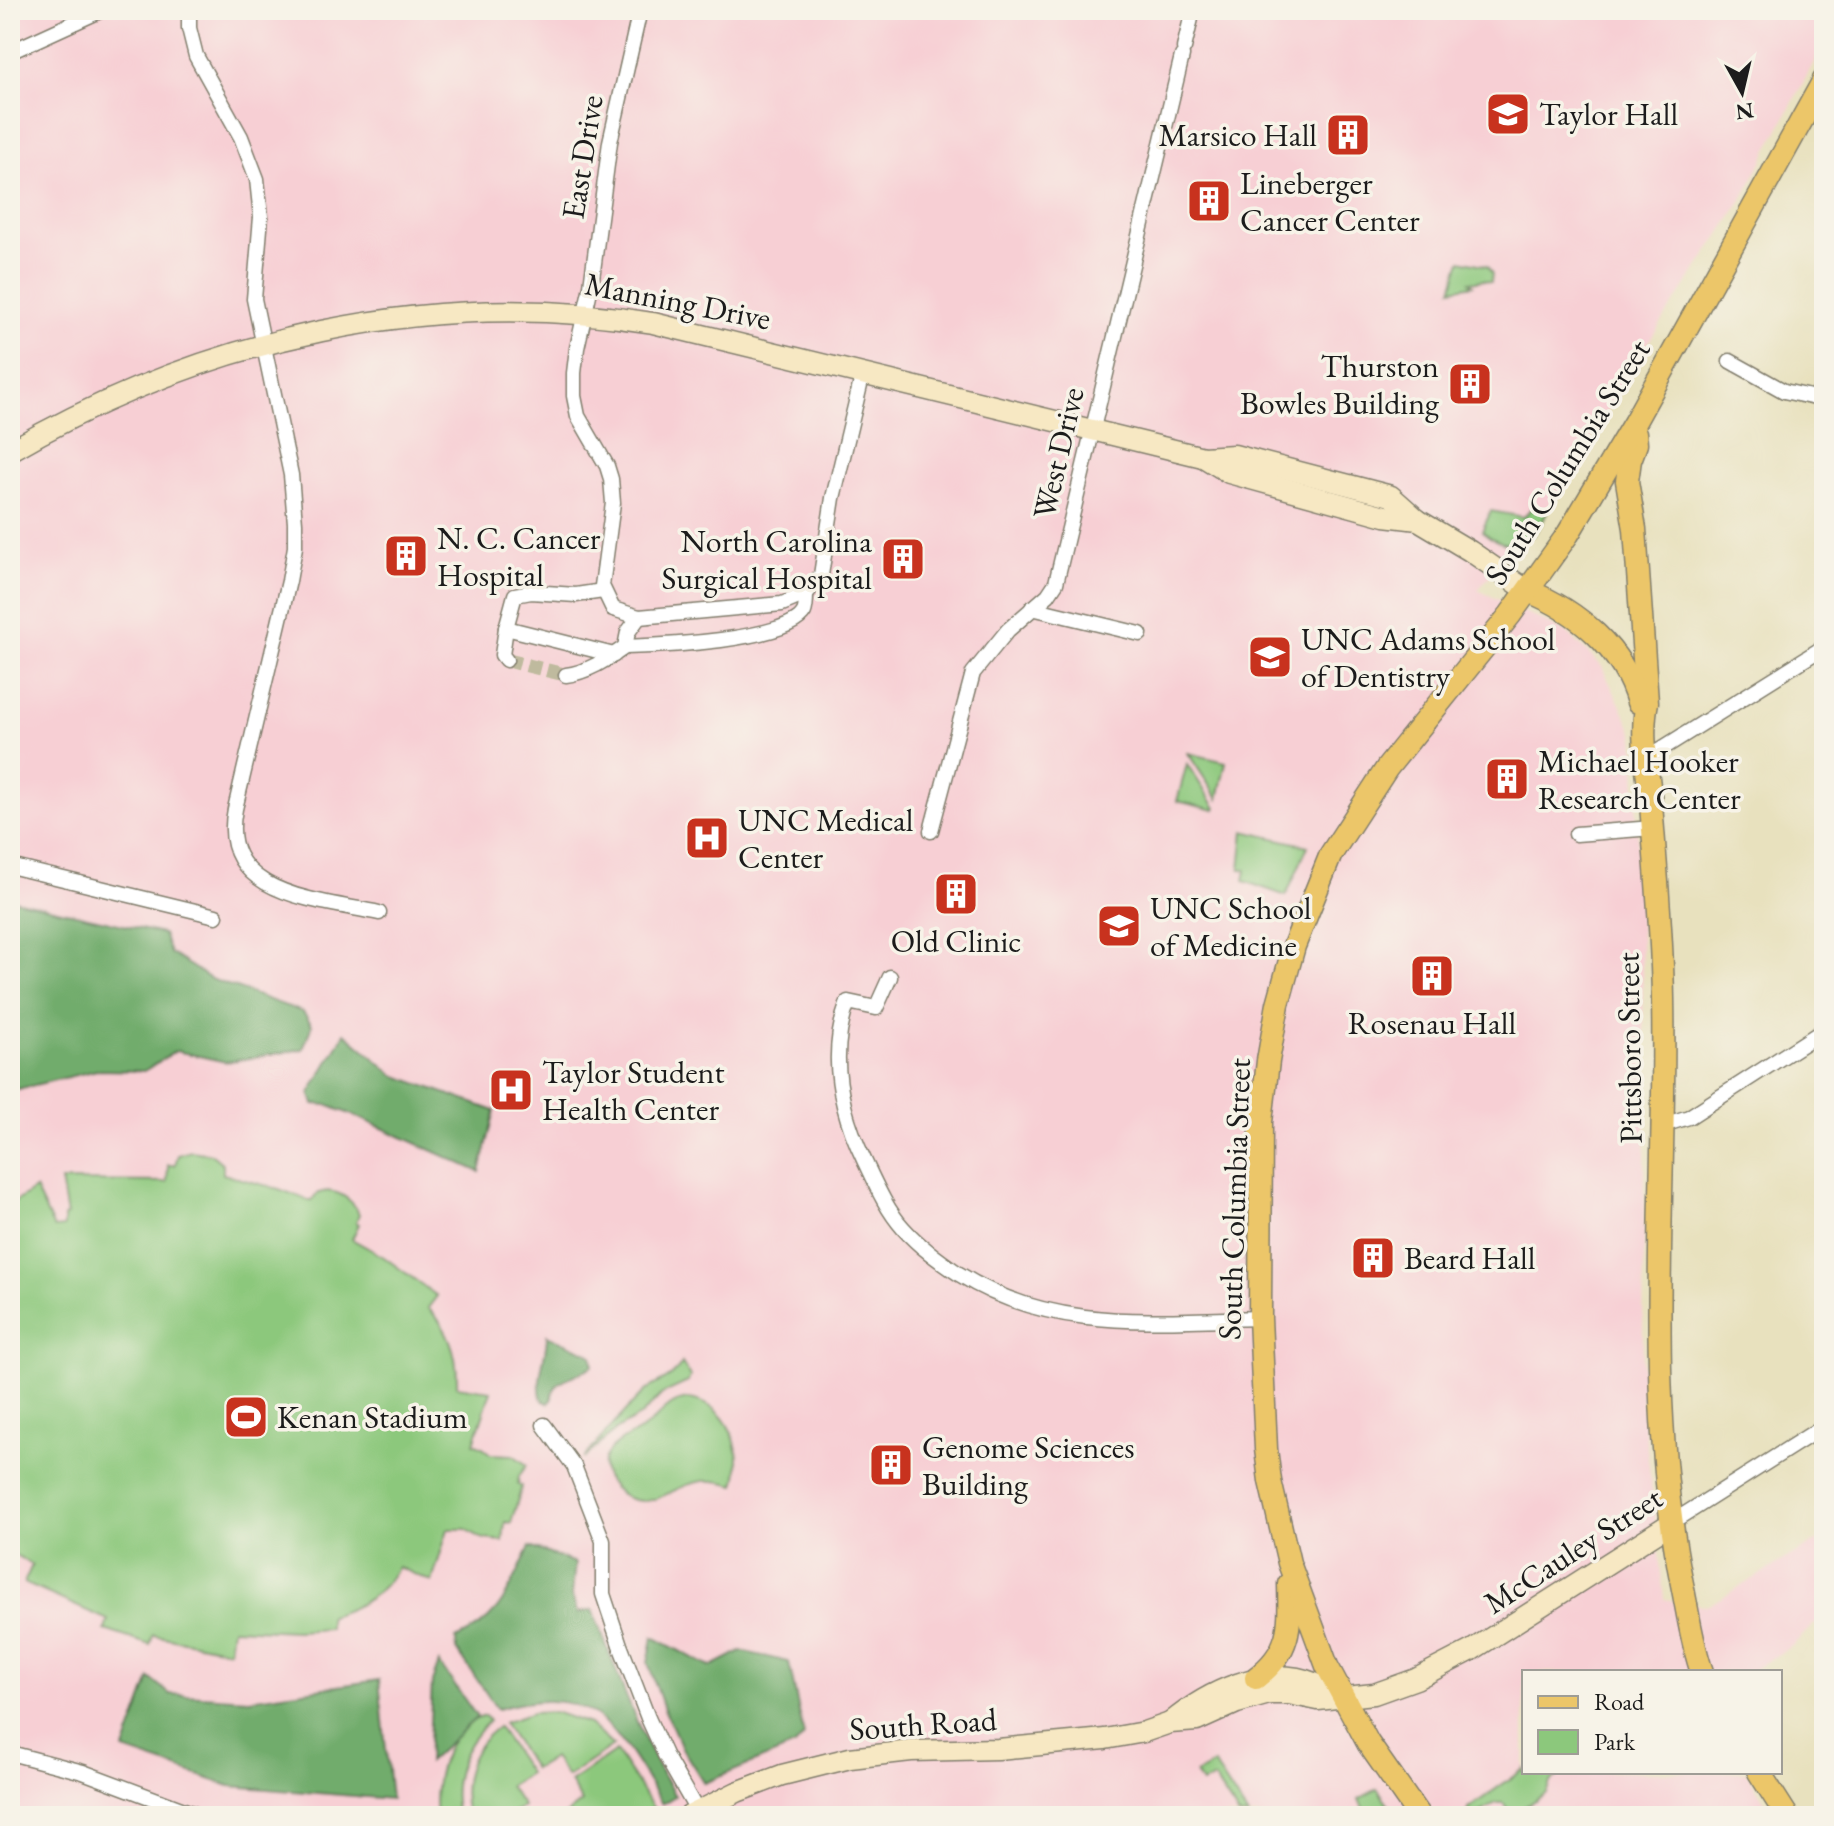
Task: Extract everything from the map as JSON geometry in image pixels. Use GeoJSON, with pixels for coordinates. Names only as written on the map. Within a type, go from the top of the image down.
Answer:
{"type":"FeatureCollection","features":[{"type":"Feature","properties":{"kind":"main road","name":"South Columbia Street"},"geometry":{"type":"LineString","coordinates":[[1419,1816],[1368,1743],[1342,1698],[1314,1635],[1289,1563],[1273,1497],[1266,1449],[1260,1318],[1263,1098],[1278,1004],[1303,920],[1331,854],[1378,781],[1528,591],[1568,534],[1634,423],[1824,80]]}},
{"type":"Feature","properties":{"kind":"main road","name":"Pittsboro Street"},"geometry":{"type":"LineString","coordinates":[[1634,423],[1636,444],[1627,481],[1635,529],[1647,702],[1642,724],[1653,828],[1663,996],[1658,1329],[1663,1439],[1671,1523],[1702,1670]]}},
{"type":"Feature","properties":{"kind":"main road","name":"Manning Drive"},"geometry":{"type":"LineString","coordinates":[[1528,591],[1550,600],[1613,650],[1633,684],[1642,724]]}},
{"type":"Feature","properties":{"kind":"main road"},"geometry":{"type":"LineString","coordinates":[[1256,1678],[1274,1662],[1286,1641],[1290,1625],[1289,1563]]}},
{"type":"Feature","properties":{"kind":"main road"},"geometry":{"type":"LineString","coordinates":[[1760,1774],[1787,1816]]}},
{"type":"Feature","properties":{"kind":"street"},"geometry":{"type":"LineString","coordinates":[[10,52],[102,10]]}},
{"type":"Feature","properties":{"kind":"street"},"geometry":{"type":"LineString","coordinates":[[189,10],[189,28],[196,56],[241,137],[257,179],[261,217],[253,294],[291,475],[295,547],[233,821],[233,841],[247,870],[268,885],[379,913]]}},
{"type":"Feature","properties":{"kind":"street","name":"East Drive"},"geometry":{"type":"LineString","coordinates":[[603,591],[613,491],[607,466],[578,416],[573,387],[577,348],[591,286],[610,142],[640,10]]}},
{"type":"Feature","properties":{"kind":"street","name":"West Drive"},"geometry":{"type":"LineString","coordinates":[[931,831],[973,673],[1008,630],[1048,595],[1056,583],[1193,10]]}},
{"type":"Feature","properties":{"kind":"street","name":"Manning Drive"},"geometry":{"type":"LineString","coordinates":[[10,451],[73,416],[143,385],[264,343],[343,326],[401,318],[510,310],[585,313],[653,323],[1203,457],[1234,455],[1359,486],[1391,496],[1418,520],[1528,591]]}},
{"type":"Feature","properties":{"kind":"street"},"geometry":{"type":"LineString","coordinates":[[1730,361],[1784,391],[1824,400]]}},
{"type":"Feature","properties":{"kind":"street"},"geometry":{"type":"LineString","coordinates":[[506,660],[501,651],[512,602],[515,595],[523,592],[576,595],[603,591],[613,609],[639,617],[782,604],[806,594],[821,575],[833,498],[863,373]]}},
{"type":"Feature","properties":{"kind":"street"},"geometry":{"type":"LineString","coordinates":[[506,628],[619,651],[768,633],[795,622],[804,612],[806,594]]}},
{"type":"Feature","properties":{"kind":"street"},"geometry":{"type":"LineString","coordinates":[[1032,608],[1140,634]]}},
{"type":"Feature","properties":{"kind":"street"},"geometry":{"type":"LineString","coordinates":[[566,675],[619,651],[639,617]]}},
{"type":"Feature","properties":{"kind":"street"},"geometry":{"type":"LineString","coordinates":[[1647,758],[1824,647]]}},
{"type":"Feature","properties":{"kind":"street"},"geometry":{"type":"LineString","coordinates":[[1576,834],[1653,828]]}},
{"type":"Feature","properties":{"kind":"street"},"geometry":{"type":"LineString","coordinates":[[10,866],[216,916]]}},
{"type":"Feature","properties":{"kind":"street"},"geometry":{"type":"LineString","coordinates":[[890,977],[876,1008],[848,1002],[837,1050],[838,1081],[857,1146],[874,1181],[901,1226],[930,1255],[1005,1298],[1048,1312],[1126,1321],[1260,1318]]}},
{"type":"Feature","properties":{"kind":"street"},"geometry":{"type":"LineString","coordinates":[[1663,1125],[1689,1117],[1824,1030]]}},
{"type":"Feature","properties":{"kind":"street"},"geometry":{"type":"LineString","coordinates":[[544,1425],[578,1474],[603,1541],[603,1594],[620,1645],[648,1718],[695,1814]]}},
{"type":"Feature","properties":{"kind":"street","name":"McCauley Street"},"geometry":{"type":"LineString","coordinates":[[1342,1698],[1374,1694],[1441,1667],[1824,1426]]}},
{"type":"Feature","properties":{"kind":"street","name":"South Road"},"geometry":{"type":"LineString","coordinates":[[1170,1723],[1189,1707],[1256,1678],[1283,1677],[1312,1682],[1342,1698]]}},
{"type":"Feature","properties":{"kind":"street","name":"South Road"},"geometry":{"type":"LineString","coordinates":[[695,1814],[782,1775],[850,1758],[911,1751],[998,1749],[1069,1743],[1135,1733],[1170,1723],[1197,1721],[1237,1703],[1269,1694],[1289,1694],[1318,1700],[1342,1698]]}},
{"type":"Feature","properties":{"kind":"street"},"geometry":{"type":"LineString","coordinates":[[10,1753],[83,1772],[200,1816]]}},
{"type":"Feature","properties":{"kind":"shaded area"},"geometry":{"type":"Polygon","coordinates":[[[10,10],[1824,10],[1824,43],[1738,207],[1632,367],[1563,488],[1478,590],[1566,632],[1601,665],[1634,733],[1646,1085],[1642,1404],[1664,1599],[1707,1606],[1824,1537],[1824,1618],[1792,1646],[1752,1670],[1522,1670],[1522,1774],[1747,1774],[1774,1816],[10,1816],[10,10]]]}},
{"type":"Feature","properties":{"kind":"green space"},"geometry":{"type":"Polygon","coordinates":[[[1461,260],[1487,266],[1492,274],[1491,282],[1470,282],[1473,285],[1452,289],[1461,260]]]}},
{"type":"Feature","properties":{"kind":"green space"},"geometry":{"type":"Polygon","coordinates":[[[1532,507],[1547,512],[1535,532],[1520,542],[1502,543],[1482,531],[1491,511],[1524,517],[1532,507]]]}},
{"type":"Feature","properties":{"kind":"green space"},"geometry":{"type":"Polygon","coordinates":[[[1188,753],[1226,762],[1218,799],[1188,753]]]}},
{"type":"Feature","properties":{"kind":"green space"},"geometry":{"type":"Polygon","coordinates":[[[1187,764],[1216,808],[1215,810],[1177,801],[1187,764]]]}},
{"type":"Feature","properties":{"kind":"green space"},"geometry":{"type":"Polygon","coordinates":[[[1244,831],[1308,846],[1286,896],[1244,881],[1246,870],[1240,869],[1244,831]]]}},
{"type":"Feature","properties":{"kind":"green space"},"geometry":{"type":"Polygon","coordinates":[[[10,899],[163,934],[170,953],[211,979],[303,1012],[312,1025],[303,1049],[226,1062],[176,1051],[144,1071],[97,1070],[10,1091],[10,899]]]}},
{"type":"Feature","properties":{"kind":"green space"},"geometry":{"type":"Polygon","coordinates":[[[345,1033],[394,1075],[495,1111],[480,1172],[360,1118],[327,1105],[314,1104],[310,1093],[345,1033]]]}},
{"type":"Feature","properties":{"kind":"green space","name":"Kenan Stadium"},"geometry":{"type":"Polygon","coordinates":[[[191,1151],[211,1154],[223,1164],[223,1174],[311,1201],[316,1195],[330,1191],[350,1201],[359,1214],[356,1222],[359,1224],[352,1239],[384,1257],[437,1296],[428,1308],[442,1325],[451,1344],[457,1386],[491,1391],[474,1443],[490,1454],[513,1455],[527,1465],[519,1476],[518,1485],[522,1486],[511,1523],[505,1522],[503,1541],[483,1539],[466,1529],[448,1529],[432,1582],[398,1567],[368,1599],[329,1616],[329,1629],[232,1628],[229,1650],[153,1635],[150,1645],[105,1630],[108,1620],[24,1583],[32,1565],[10,1552],[10,1205],[35,1189],[54,1228],[64,1227],[64,1217],[67,1216],[61,1181],[167,1182],[168,1165],[175,1165],[178,1155],[191,1151]]]}},
{"type":"Feature","properties":{"kind":"green space"},"geometry":{"type":"Polygon","coordinates":[[[547,1335],[587,1352],[592,1356],[593,1365],[556,1386],[548,1403],[542,1400],[540,1392],[547,1335]]]}},
{"type":"Feature","properties":{"kind":"green space"},"geometry":{"type":"Polygon","coordinates":[[[682,1363],[690,1376],[688,1382],[662,1394],[642,1415],[617,1429],[583,1459],[643,1393],[668,1378],[682,1363]]]}},
{"type":"Feature","properties":{"kind":"green space"},"geometry":{"type":"Polygon","coordinates":[[[689,1399],[703,1402],[714,1409],[731,1431],[738,1458],[735,1485],[703,1481],[646,1501],[637,1501],[618,1492],[606,1477],[603,1467],[609,1451],[671,1405],[689,1399]]]}},
{"type":"Feature","properties":{"kind":"green space"},"geometry":{"type":"Polygon","coordinates":[[[530,1547],[575,1563],[572,1595],[577,1613],[593,1610],[640,1728],[675,1796],[662,1804],[631,1754],[599,1718],[581,1707],[558,1702],[531,1702],[497,1709],[457,1650],[456,1639],[484,1622],[502,1601],[530,1547]]]}},
{"type":"Feature","properties":{"kind":"green space"},"geometry":{"type":"Polygon","coordinates":[[[653,1637],[710,1667],[741,1651],[789,1662],[804,1736],[795,1746],[704,1783],[682,1748],[664,1709],[648,1663],[653,1637]]]}},
{"type":"Feature","properties":{"kind":"green space"},"geometry":{"type":"Polygon","coordinates":[[[439,1663],[477,1717],[428,1762],[432,1682],[439,1663]]]}},
{"type":"Feature","properties":{"kind":"green space"},"geometry":{"type":"Polygon","coordinates":[[[150,1678],[170,1694],[249,1699],[379,1680],[391,1799],[230,1786],[124,1750],[150,1678]]]}},
{"type":"Feature","properties":{"kind":"green space"},"geometry":{"type":"Polygon","coordinates":[[[554,1712],[589,1724],[613,1746],[567,1777],[553,1758],[534,1769],[503,1723],[532,1713],[554,1712]]]}},
{"type":"Feature","properties":{"kind":"green space"},"geometry":{"type":"Polygon","coordinates":[[[485,1716],[489,1721],[471,1741],[456,1776],[457,1816],[436,1816],[436,1787],[444,1756],[460,1731],[485,1716]]]}},
{"type":"Feature","properties":{"kind":"green space"},"geometry":{"type":"Polygon","coordinates":[[[498,1727],[529,1773],[509,1786],[523,1806],[508,1816],[467,1816],[464,1790],[469,1766],[480,1745],[498,1727]]]}},
{"type":"Feature","properties":{"kind":"green space"},"geometry":{"type":"Polygon","coordinates":[[[616,1751],[656,1812],[650,1816],[564,1816],[582,1802],[570,1782],[616,1751]]]}},
{"type":"Feature","properties":{"kind":"green space"},"geometry":{"type":"Polygon","coordinates":[[[1214,1764],[1248,1816],[1239,1816],[1214,1779],[1202,1784],[1196,1774],[1214,1764]]]}},
{"type":"Feature","properties":{"kind":"green space"},"geometry":{"type":"Polygon","coordinates":[[[1522,1770],[1522,1774],[1560,1774],[1550,1783],[1546,1793],[1513,1814],[1503,1803],[1496,1803],[1475,1816],[1468,1814],[1469,1808],[1522,1770]]]}},
{"type":"Feature","properties":{"kind":"green space"},"geometry":{"type":"Polygon","coordinates":[[[1377,1789],[1397,1816],[1361,1816],[1365,1813],[1359,1799],[1377,1789]]]}},
{"type":"Feature","properties":{"kind":"tunnel"},"geometry":{"type":"LineString","coordinates":[[506,660],[566,675]]}},
{"type":"Feature","properties":{"kind":"place","name":"Taylor Hall"},"geometry":{"type":"Point","coordinates":[1508,114]}},
{"type":"Feature","properties":{"kind":"place","name":"Marsico Hall"},"geometry":{"type":"Point","coordinates":[1348,135]}},
{"type":"Feature","properties":{"kind":"place","name":"Lineberger Cancer Center"},"geometry":{"type":"Point","coordinates":[1209,201]}},
{"type":"Feature","properties":{"kind":"place","name":"Thurston Bowles Building"},"geometry":{"type":"Point","coordinates":[1470,384]}},
{"type":"Feature","properties":{"kind":"place","name":"N. C. Cancer Hospital"},"geometry":{"type":"Point","coordinates":[406,556]}},
{"type":"Feature","properties":{"kind":"place","name":"North Carolina Surgical Hospital"},"geometry":{"type":"Point","coordinates":[903,559]}},
{"type":"Feature","properties":{"kind":"place","name":"UNC Adams School of Dentistry"},"geometry":{"type":"Point","coordinates":[1270,657]}},
{"type":"Feature","properties":{"kind":"place","name":"Michael Hooker Research Center"},"geometry":{"type":"Point","coordinates":[1507,779]}},
{"type":"Feature","properties":{"kind":"place","name":"UNC Medical Center"},"geometry":{"type":"Point","coordinates":[707,838]}},
{"type":"Feature","properties":{"kind":"place","name":"Old Clinic"},"geometry":{"type":"Point","coordinates":[956,894]}},
{"type":"Feature","properties":{"kind":"place","name":"UNC School of Medicine"},"geometry":{"type":"Point","coordinates":[1119,926]}},
{"type":"Feature","properties":{"kind":"place","name":"Rosenau Hall"},"geometry":{"type":"Point","coordinates":[1432,976]}},
{"type":"Feature","properties":{"kind":"place","name":"Taylor Student Health Center"},"geometry":{"type":"Point","coordinates":[511,1090]}},
{"type":"Feature","properties":{"kind":"place","name":"Beard Hall"},"geometry":{"type":"Point","coordinates":[1373,1258]}},
{"type":"Feature","properties":{"kind":"place","name":"Kenan Stadium"},"geometry":{"type":"Point","coordinates":[246,1417]}},
{"type":"Feature","properties":{"kind":"place","name":"Genome Sciences Building"},"geometry":{"type":"Point","coordinates":[891,1465]}}]}
